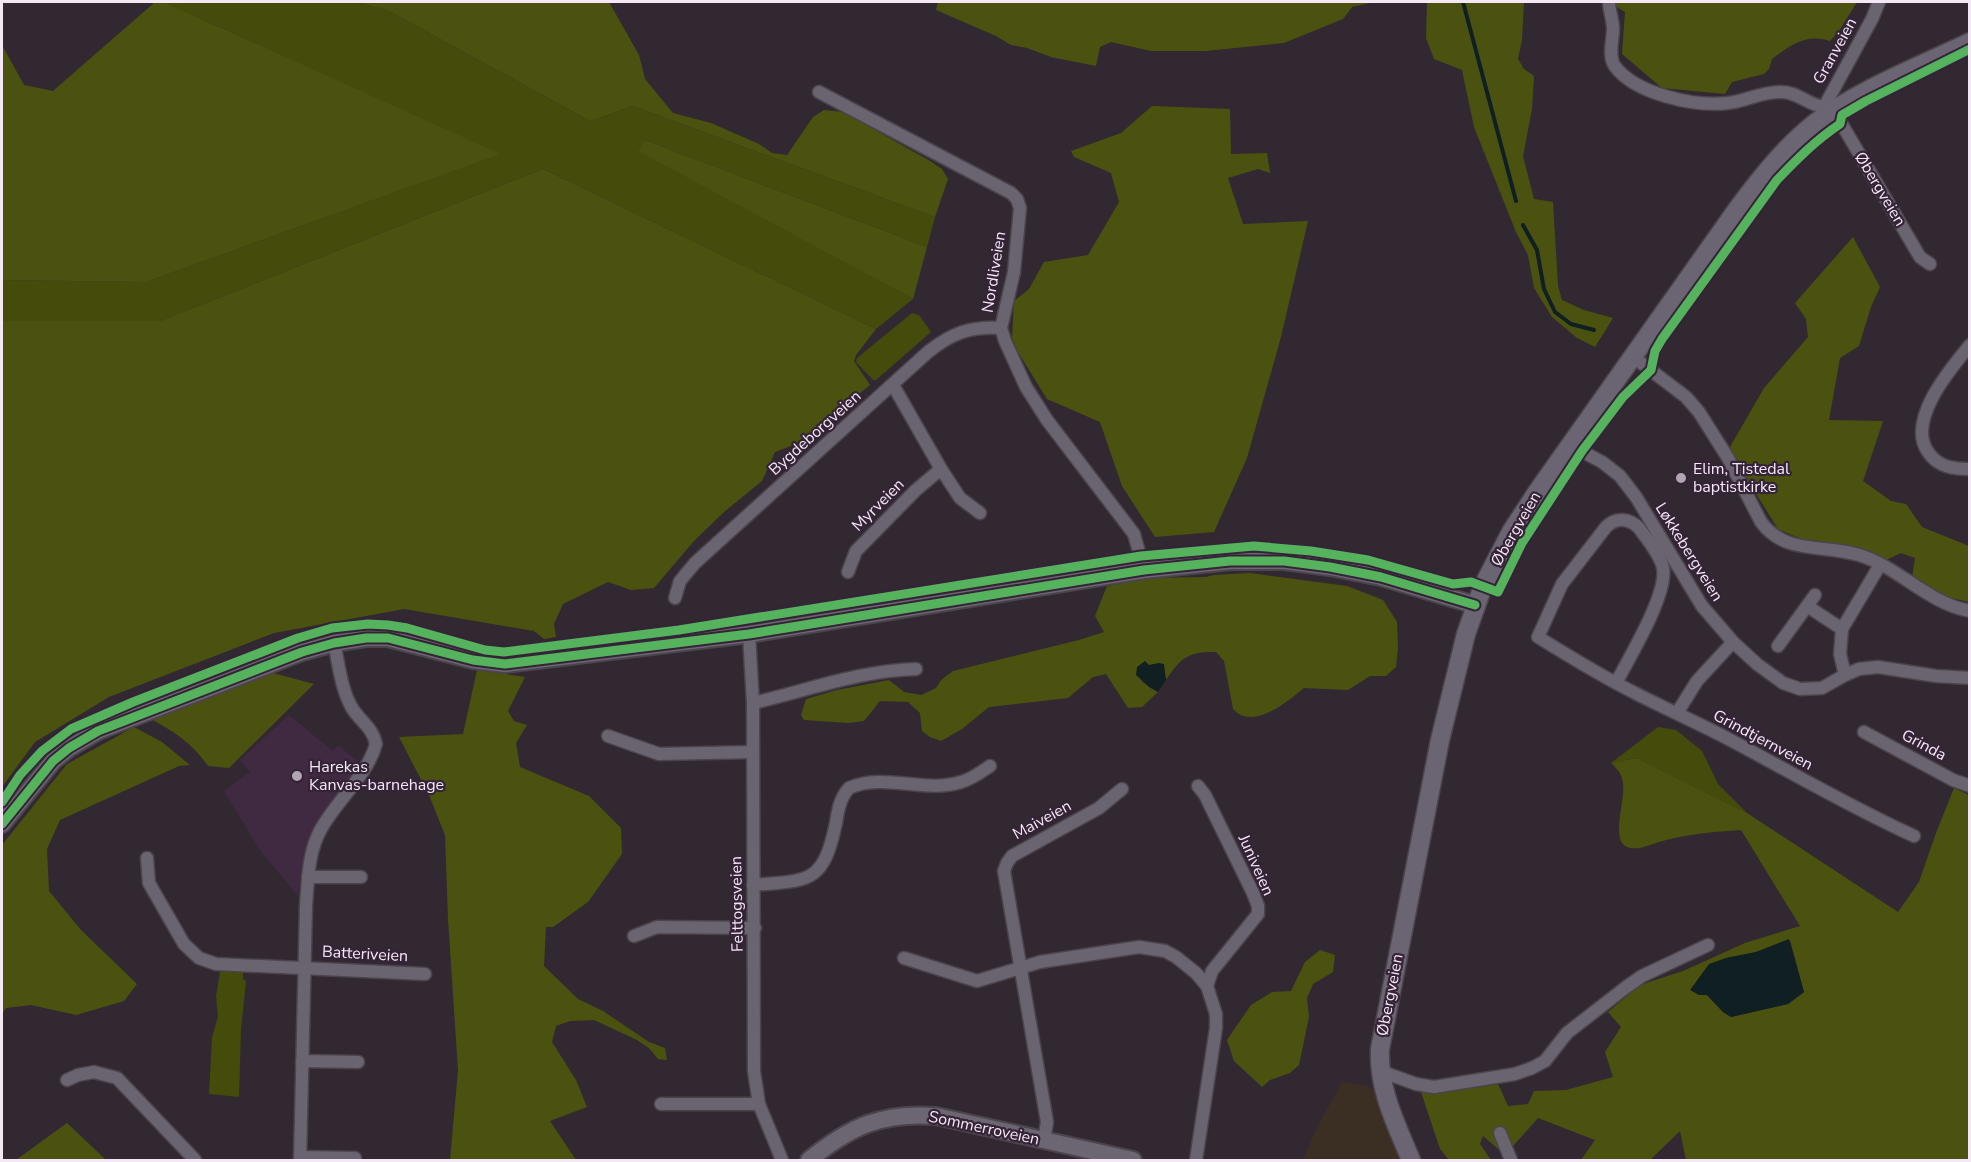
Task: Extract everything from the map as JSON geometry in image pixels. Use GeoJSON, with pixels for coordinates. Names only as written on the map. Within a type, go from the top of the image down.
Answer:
{"type":"FeatureCollection","features":[{"type":"Feature","properties":{"kind":"main road","name":"Øbergveien"},"geometry":{"type":"LineString","coordinates":[[1411,1161],[1388,1106],[1380,1071],[1384,1022],[1457,664],[1475,605],[1511,532],[1632,356],[1753,188],[1783,153],[1827,112],[1970,42]]}},
{"type":"Feature","properties":{"kind":"street"},"geometry":{"type":"LineString","coordinates":[[1609,2],[1613,28],[1611,54],[1614,64],[1645,89],[1659,95],[1715,104],[1731,103],[1772,92],[1795,93],[1827,112]]}},
{"type":"Feature","properties":{"kind":"street","name":"Granveien"},"geometry":{"type":"LineString","coordinates":[[1827,112],[1879,2]]}},
{"type":"Feature","properties":{"kind":"street","name":"Nordliveien"},"geometry":{"type":"LineString","coordinates":[[819,92],[1011,193],[1017,199],[1020,208],[1014,272],[1001,328],[1015,366],[1047,420],[1134,534],[1144,570]]}},
{"type":"Feature","properties":{"kind":"street","name":"Øbergveien"},"geometry":{"type":"LineString","coordinates":[[1827,112],[1920,257],[1930,264]]}},
{"type":"Feature","properties":{"kind":"street","name":"Bygdeborgveien"},"geometry":{"type":"LineString","coordinates":[[675,598],[680,581],[695,563],[946,338],[983,327],[1001,328]]}},
{"type":"Feature","properties":{"kind":"street"},"geometry":{"type":"LineString","coordinates":[[1970,345],[1937,390],[1925,416],[1922,434],[1926,449],[1935,460],[1951,468],[1970,470]]}},
{"type":"Feature","properties":{"kind":"street"},"geometry":{"type":"LineString","coordinates":[[1632,356],[1686,397],[1699,412],[1728,458],[1768,531],[1784,542],[1797,546],[1858,555],[1954,608],[1970,611]]}},
{"type":"Feature","properties":{"kind":"street"},"geometry":{"type":"LineString","coordinates":[[893,385],[960,498],[980,513]]}},
{"type":"Feature","properties":{"kind":"street","name":"Løkkebergveien"},"geometry":{"type":"LineString","coordinates":[[1570,445],[1612,469],[1627,484],[1702,606],[1733,642],[1773,677],[1792,687],[1809,690],[1822,688],[1859,669],[1878,667],[1936,676],[1970,678]]}},
{"type":"Feature","properties":{"kind":"street","name":"Myrveien"},"geometry":{"type":"LineString","coordinates":[[848,572],[856,551],[941,469]]}},
{"type":"Feature","properties":{"kind":"street","name":"Grindtjernveien"},"geometry":{"type":"LineString","coordinates":[[1616,683],[1659,596],[1663,570],[1660,560],[1635,523],[1620,519],[1611,522],[1606,527],[1562,584],[1538,637],[1616,683],[1741,745],[1862,813],[1914,836]]}},
{"type":"Feature","properties":{"kind":"street"},"geometry":{"type":"LineString","coordinates":[[2,824],[52,761],[98,731],[302,652],[334,643],[366,638],[388,638],[473,660],[505,664],[749,634],[1144,570],[1230,561],[1284,561],[1330,567],[1381,577],[1475,605]]}},
{"type":"Feature","properties":{"kind":"street"},"geometry":{"type":"LineString","coordinates":[[1845,675],[1840,649],[1842,629],[1880,566]]}},
{"type":"Feature","properties":{"kind":"street"},"geometry":{"type":"LineString","coordinates":[[1778,646],[1815,595]]}},
{"type":"Feature","properties":{"kind":"street"},"geometry":{"type":"LineString","coordinates":[[1807,606],[1842,629]]}},
{"type":"Feature","properties":{"kind":"street","name":"Felttogsveien"},"geometry":{"type":"LineString","coordinates":[[749,634],[753,703],[754,1071],[759,1104],[782,1161]]}},
{"type":"Feature","properties":{"kind":"street"},"geometry":{"type":"LineString","coordinates":[[1677,713],[1697,681],[1733,642]]}},
{"type":"Feature","properties":{"kind":"street","name":"Batteriveien"},"geometry":{"type":"LineString","coordinates":[[334,643],[347,698],[354,710],[372,730],[376,744],[369,760],[321,830],[309,865],[300,1159],[355,1158]]}},
{"type":"Feature","properties":{"kind":"street"},"geometry":{"type":"LineString","coordinates":[[753,703],[857,678],[902,669],[916,669]]}},
{"type":"Feature","properties":{"kind":"street","name":"Grinda"},"geometry":{"type":"LineString","coordinates":[[1864,732],[1953,780],[1970,786]]}},
{"type":"Feature","properties":{"kind":"street"},"geometry":{"type":"LineString","coordinates":[[608,736],[659,754],[753,752]]}},
{"type":"Feature","properties":{"kind":"street"},"geometry":{"type":"LineString","coordinates":[[753,885],[795,881],[816,872],[827,857],[840,803],[849,788],[879,782],[923,786],[948,785],[974,777],[990,766]]}},
{"type":"Feature","properties":{"kind":"street","name":"Juniveien"},"geometry":{"type":"LineString","coordinates":[[1198,786],[1205,795],[1258,906],[1258,914],[1212,971],[1207,986]]}},
{"type":"Feature","properties":{"kind":"street","name":"Maiveien"},"geometry":{"type":"LineString","coordinates":[[1044,1140],[1047,1122],[1004,871],[1006,863],[1018,852],[1099,808],[1122,789]]}},
{"type":"Feature","properties":{"kind":"street"},"geometry":{"type":"LineString","coordinates":[[147,858],[149,883],[184,944],[199,958],[216,964],[305,968]]}},
{"type":"Feature","properties":{"kind":"street"},"geometry":{"type":"LineString","coordinates":[[308,877],[361,877]]}},
{"type":"Feature","properties":{"kind":"street"},"geometry":{"type":"LineString","coordinates":[[633,936],[657,927],[755,928]]}},
{"type":"Feature","properties":{"kind":"street"},"geometry":{"type":"LineString","coordinates":[[1380,1071],[1416,1084],[1434,1087],[1515,1074],[1532,1068],[1545,1061],[1567,1033],[1625,987],[1642,976],[1708,945]]}},
{"type":"Feature","properties":{"kind":"street"},"geometry":{"type":"LineString","coordinates":[[904,958],[977,981],[1040,962],[1139,947],[1165,951],[1176,957],[1196,973],[1207,986],[1214,1006],[1216,1028],[1196,1161]]}},
{"type":"Feature","properties":{"kind":"street","name":"Batteriveien"},"geometry":{"type":"LineString","coordinates":[[305,968],[424,974]]}},
{"type":"Feature","properties":{"kind":"street"},"geometry":{"type":"LineString","coordinates":[[302,1061],[358,1062]]}},
{"type":"Feature","properties":{"kind":"street"},"geometry":{"type":"LineString","coordinates":[[67,1080],[94,1072],[117,1078],[195,1161]]}},
{"type":"Feature","properties":{"kind":"street"},"geometry":{"type":"LineString","coordinates":[[661,1104],[759,1104]]}},
{"type":"Feature","properties":{"kind":"street","name":"Sommerroveien"},"geometry":{"type":"LineString","coordinates":[[809,1161],[823,1149],[863,1124],[909,1114],[936,1116],[1133,1161]]}},
{"type":"Feature","properties":{"kind":"street"},"geometry":{"type":"LineString","coordinates":[[1500,1133],[1510,1161]]}},
{"type":"Feature","properties":{"kind":"shaded area"},"geometry":{"type":"Polygon","coordinates":[[[1145,661],[1149,665],[1164,664],[1166,680],[1158,692],[1136,675],[1137,667],[1145,661]]]}},
{"type":"Feature","properties":{"kind":"shaded area"},"geometry":{"type":"Polygon","coordinates":[[[289,715],[333,751],[338,745],[360,763],[322,816],[304,854],[298,896],[259,849],[224,791],[250,772],[240,760],[289,715]]]}},
{"type":"Feature","properties":{"kind":"shaded area"},"geometry":{"type":"Polygon","coordinates":[[[1789,939],[1804,992],[1788,1004],[1731,1017],[1707,995],[1699,995],[1690,990],[1709,964],[1756,952],[1789,939]]]}},
{"type":"Feature","properties":{"kind":"shaded area"},"geometry":{"type":"Polygon","coordinates":[[[1342,1082],[1365,1085],[1374,1090],[1401,1160],[1303,1160],[1317,1127],[1342,1082]]]}},
{"type":"Feature","properties":{"kind":"green space"},"geometry":{"type":"Polygon","coordinates":[[[155,2],[164,2],[501,154],[146,282],[2,280],[2,45],[24,85],[53,91],[155,2]]]}},
{"type":"Feature","properties":{"kind":"green space"},"geometry":{"type":"Polygon","coordinates":[[[164,2],[357,2],[389,11],[590,121],[633,106],[935,217],[927,247],[645,140],[639,150],[913,299],[876,329],[543,169],[160,321],[2,321],[2,280],[146,282],[500,154],[164,2]]]}},
{"type":"Feature","properties":{"kind":"green space"},"geometry":{"type":"Polygon","coordinates":[[[357,2],[609,2],[639,55],[645,79],[673,113],[711,123],[759,144],[772,153],[787,155],[813,117],[824,110],[843,112],[930,161],[942,169],[948,179],[935,217],[633,106],[590,121],[389,11],[357,2]]]}},
{"type":"Feature","properties":{"kind":"green space"},"geometry":{"type":"Polygon","coordinates":[[[938,2],[1374,2],[1352,7],[1343,19],[1284,43],[1206,51],[1151,51],[1111,42],[1100,47],[1096,66],[1051,57],[1011,45],[996,36],[936,10],[938,2]]]}},
{"type":"Feature","properties":{"kind":"green space"},"geometry":{"type":"Polygon","coordinates":[[[1382,2],[1524,2],[1522,40],[1518,59],[1524,69],[1534,76],[1532,109],[1523,156],[1534,199],[1553,202],[1558,286],[1562,300],[1584,310],[1613,318],[1595,347],[1577,338],[1552,317],[1534,288],[1528,255],[1516,232],[1474,127],[1462,70],[1434,59],[1426,38],[1427,3],[1382,2]]]}},
{"type":"Feature","properties":{"kind":"green space"},"geometry":{"type":"Polygon","coordinates":[[[1609,2],[1857,2],[1830,41],[1814,38],[1792,45],[1772,59],[1769,69],[1764,74],[1732,82],[1725,94],[1662,88],[1622,54],[1625,12],[1609,2]]]}},
{"type":"Feature","properties":{"kind":"green space"},"geometry":{"type":"Polygon","coordinates":[[[1152,106],[1230,109],[1231,154],[1267,153],[1270,173],[1258,169],[1228,178],[1243,224],[1308,221],[1281,337],[1247,458],[1214,532],[1155,537],[1122,486],[1100,422],[1047,399],[1012,338],[1014,301],[1029,289],[1044,262],[1088,255],[1119,202],[1111,173],[1074,157],[1071,151],[1121,133],[1152,106]]]}},
{"type":"Feature","properties":{"kind":"green space"},"geometry":{"type":"Polygon","coordinates":[[[645,140],[927,247],[913,299],[638,151],[645,140]]]}},
{"type":"Feature","properties":{"kind":"green space"},"geometry":{"type":"Polygon","coordinates":[[[543,169],[876,329],[854,361],[870,385],[811,438],[775,452],[762,481],[724,512],[694,541],[654,588],[631,590],[608,582],[563,604],[554,624],[556,637],[544,639],[534,631],[404,609],[274,633],[109,697],[35,742],[2,787],[2,321],[160,321],[543,169]]]}},
{"type":"Feature","properties":{"kind":"green space"},"geometry":{"type":"Polygon","coordinates":[[[1853,237],[1880,287],[1859,346],[1840,358],[1829,420],[1883,421],[1863,481],[1891,501],[1906,504],[1922,527],[1969,546],[1969,602],[1934,594],[1912,578],[1915,558],[1901,553],[1884,561],[1859,549],[1801,539],[1778,529],[1730,447],[1764,388],[1808,337],[1806,319],[1795,303],[1853,237]]]}},
{"type":"Feature","properties":{"kind":"green space"},"geometry":{"type":"Polygon","coordinates":[[[912,313],[919,315],[931,332],[876,380],[873,380],[856,362],[857,358],[912,313]]]}},
{"type":"Feature","properties":{"kind":"green space"},"geometry":{"type":"Polygon","coordinates":[[[1250,573],[1347,586],[1383,600],[1397,622],[1396,667],[1386,676],[1370,676],[1348,690],[1304,688],[1270,712],[1250,717],[1241,715],[1233,709],[1224,661],[1216,652],[1199,653],[1186,657],[1166,680],[1165,678],[1141,681],[1158,692],[1142,707],[1128,708],[1106,674],[1093,677],[1068,698],[989,707],[962,729],[941,741],[922,731],[920,713],[908,702],[880,701],[864,721],[848,723],[804,720],[801,715],[806,699],[837,690],[889,680],[904,692],[921,695],[936,688],[941,680],[953,671],[1104,632],[1095,616],[1107,586],[1150,578],[1250,573]]]}},
{"type":"Feature","properties":{"kind":"green space"},"geometry":{"type":"Polygon","coordinates":[[[477,670],[525,677],[508,711],[514,721],[527,725],[516,743],[520,767],[589,796],[621,828],[622,854],[588,902],[553,927],[546,927],[544,966],[578,999],[603,1011],[649,1042],[665,1048],[667,1060],[658,1059],[649,1048],[637,1040],[594,1020],[570,1021],[556,1026],[552,1042],[576,1080],[587,1107],[550,1121],[576,1160],[450,1160],[458,1070],[445,835],[429,795],[399,737],[463,734],[477,670]]]}},
{"type":"Feature","properties":{"kind":"green space"},"geometry":{"type":"Polygon","coordinates":[[[273,673],[314,684],[229,768],[208,766],[183,739],[151,719],[273,673]]]}},
{"type":"Feature","properties":{"kind":"green space"},"geometry":{"type":"Polygon","coordinates":[[[134,727],[162,742],[190,765],[179,766],[60,820],[47,849],[49,891],[81,930],[137,984],[124,1001],[76,1015],[31,1005],[6,1008],[2,1014],[2,845],[67,764],[134,727]]]}},
{"type":"Feature","properties":{"kind":"green space"},"geometry":{"type":"Polygon","coordinates":[[[1658,727],[1676,730],[1702,751],[1718,784],[1747,813],[1637,758],[1611,763],[1658,727]]]}},
{"type":"Feature","properties":{"kind":"green space"},"geometry":{"type":"Polygon","coordinates":[[[1637,758],[1747,813],[1898,912],[1919,882],[1954,788],[1969,795],[1969,1160],[1686,1160],[1680,1131],[1650,1160],[1581,1160],[1595,1140],[1538,1118],[1505,1155],[1483,1136],[1480,1144],[1491,1160],[1449,1160],[1440,1149],[1421,1092],[1435,1094],[1498,1084],[1508,1106],[1528,1104],[1534,1091],[1566,1090],[1613,1077],[1605,1052],[1621,1027],[1608,1012],[1640,985],[1683,971],[1745,943],[1800,926],[1741,830],[1689,835],[1639,848],[1627,847],[1622,843],[1619,827],[1623,796],[1622,778],[1611,763],[1637,758]],[[1790,940],[1756,952],[1726,958],[1707,995],[1731,1017],[1788,1004],[1804,992],[1790,940]]]}},
{"type":"Feature","properties":{"kind":"green space"},"geometry":{"type":"Polygon","coordinates":[[[1320,950],[1335,955],[1333,972],[1313,984],[1307,998],[1309,1017],[1299,1065],[1290,1073],[1270,1080],[1262,1087],[1234,1061],[1227,1040],[1251,1005],[1272,992],[1291,991],[1305,962],[1320,950]]]}},
{"type":"Feature","properties":{"kind":"green space"},"geometry":{"type":"Polygon","coordinates":[[[220,972],[243,972],[243,979],[246,981],[241,1030],[239,1097],[209,1094],[212,1037],[218,1017],[216,996],[220,972]]]}},
{"type":"Feature","properties":{"kind":"green space"},"geometry":{"type":"Polygon","coordinates":[[[67,1123],[106,1160],[16,1160],[67,1123]]]}},
{"type":"Feature","properties":{"kind":"waterway"},"geometry":{"type":"LineString","coordinates":[[1463,2],[1516,201]]}},
{"type":"Feature","properties":{"kind":"waterway"},"geometry":{"type":"LineString","coordinates":[[1523,225],[1537,250],[1544,289],[1555,312],[1571,324],[1594,330]]}},
{"type":"Feature","properties":{"kind":"cycle path"},"geometry":{"type":"LineString","coordinates":[[2,802],[20,775],[42,751],[71,729],[133,702],[298,638],[332,628],[368,624],[388,625],[407,628],[485,650],[504,652],[679,630],[1141,556],[1254,546],[1311,551],[1368,560],[1453,584],[1471,582],[1498,592],[1522,543],[1582,451],[1623,397],[1651,370],[1655,351],[1662,339],[1777,180],[1807,150],[1840,124],[1842,115],[1970,49]]}},
{"type":"Feature","properties":{"kind":"cycle path"},"geometry":{"type":"LineString","coordinates":[[2,824],[53,761],[69,748],[98,731],[302,652],[334,643],[366,638],[388,638],[473,660],[505,664],[749,634],[1144,570],[1230,561],[1284,561],[1330,567],[1381,577],[1475,605]]}},
{"type":"Feature","properties":{"kind":"place","name":"Elim, Tistedal baptistkirke"},"geometry":{"type":"Point","coordinates":[1681,478]}},
{"type":"Feature","properties":{"kind":"place","name":"Harekas Kanvas-barnehage"},"geometry":{"type":"Point","coordinates":[297,776]}}]}
